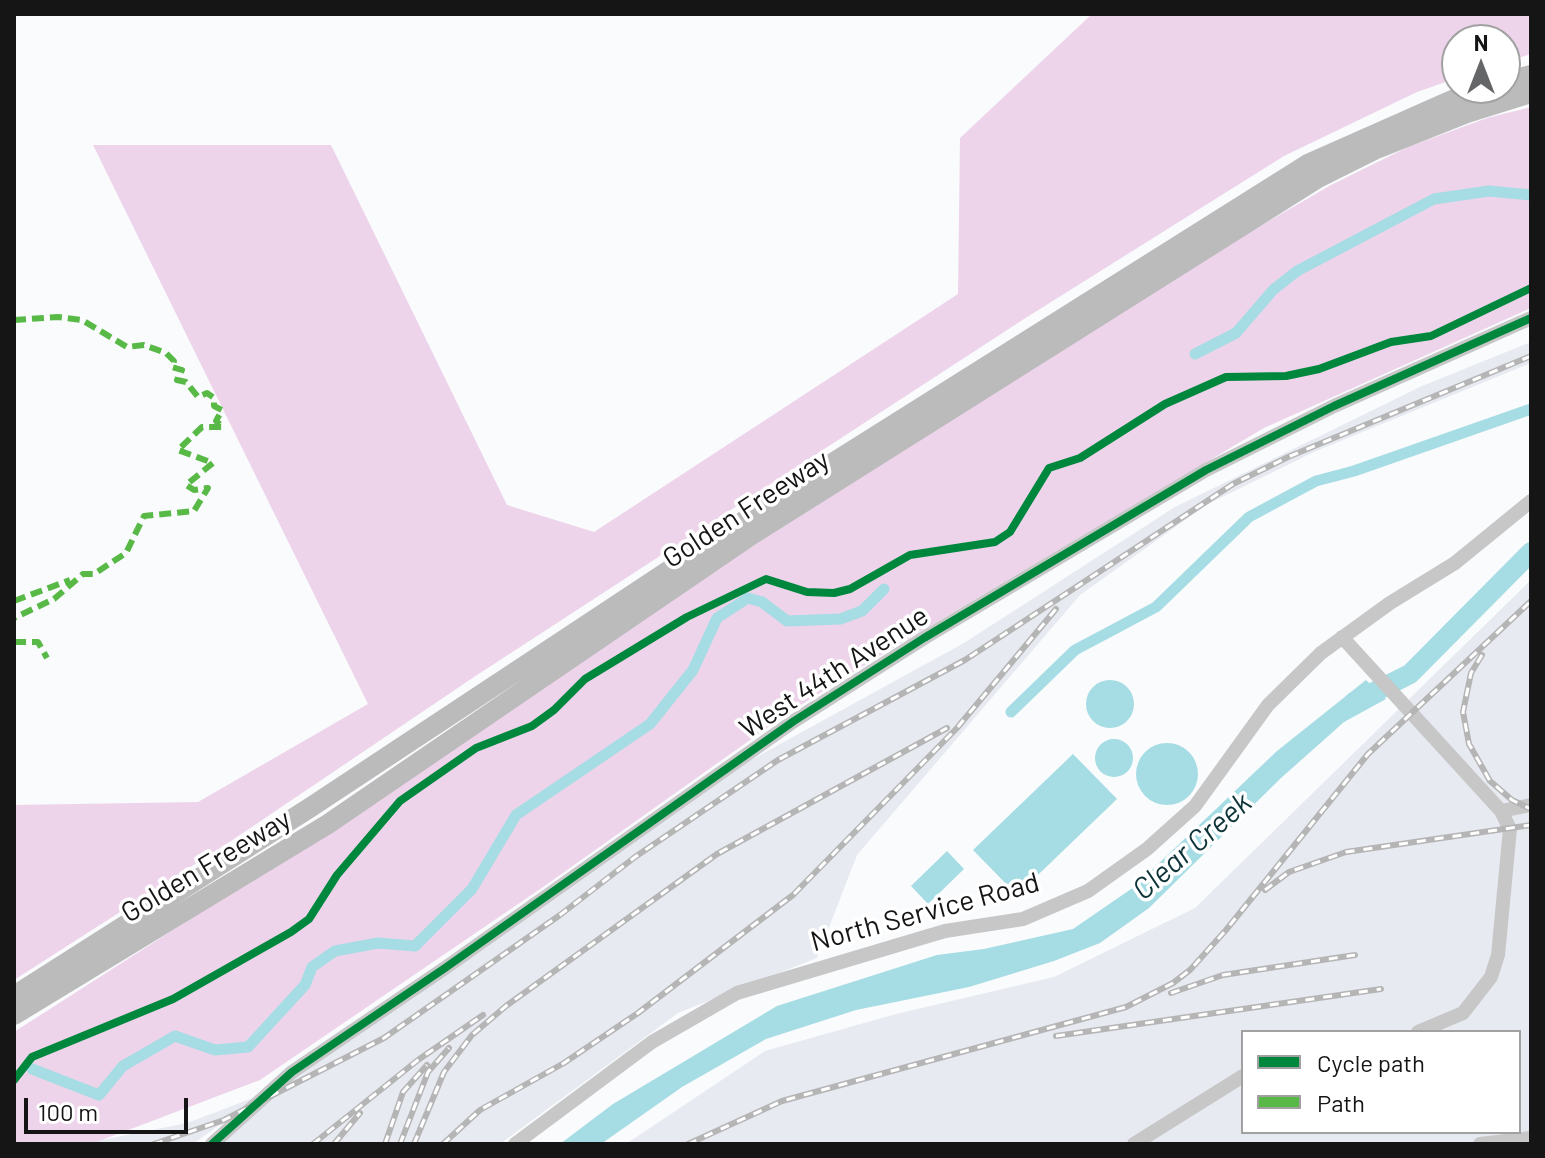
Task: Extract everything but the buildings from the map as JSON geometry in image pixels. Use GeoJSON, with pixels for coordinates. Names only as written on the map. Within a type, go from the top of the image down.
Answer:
{"type":"FeatureCollection","features":[{"type":"Feature","properties":{"kind":"highway","name":"Golden Freeway"},"geometry":{"type":"LineString","coordinates":[[14,1015],[328,824],[750,536],[1318,178],[1374,150],[1467,113],[1531,93]]}},
{"type":"Feature","properties":{"kind":"highway","name":"Golden Freeway"},"geometry":{"type":"LineString","coordinates":[[14,996],[325,799],[804,481],[1308,164],[1444,104]]}},
{"type":"Feature","properties":{"kind":"street","name":"West 44th Avenue"},"geometry":{"type":"LineString","coordinates":[[212,1144],[292,1072],[445,968],[794,721],[924,638],[1206,470],[1334,406],[1531,318]]}},
{"type":"Feature","properties":{"kind":"street","name":"North Service Road"},"geometry":{"type":"LineString","coordinates":[[515,1144],[652,1042],[695,1014],[737,993],[907,941],[1023,919],[1088,891],[1147,849],[1195,806],[1268,705],[1342,637],[1455,563],[1531,501]]}},
{"type":"Feature","properties":{"kind":"street"},"geometry":{"type":"LineString","coordinates":[[1342,637],[1501,811],[1510,829],[1498,955],[1491,977],[1463,1013],[1423,1030]]}},
{"type":"Feature","properties":{"kind":"street"},"geometry":{"type":"LineString","coordinates":[[1501,811],[1531,805]]}},
{"type":"Feature","properties":{"kind":"street"},"geometry":{"type":"LineString","coordinates":[[1134,1144],[1241,1077]]}},
{"type":"Feature","properties":{"kind":"street"},"geometry":{"type":"LineString","coordinates":[[1480,1144],[1531,1138]]}},
{"type":"Feature","properties":{"kind":"shaded area"},"geometry":{"type":"Polygon","coordinates":[[[1092,14],[1531,14],[1531,54],[1521,57],[1521,24],[1441,24],[1441,84],[1417,92],[1284,156],[1024,319],[474,677],[231,841],[14,980],[14,805],[198,802],[368,704],[93,145],[331,145],[507,505],[594,532],[958,294],[960,138],[1092,14]]]}},
{"type":"Feature","properties":{"kind":"shaded area"},"geometry":{"type":"Polygon","coordinates":[[[1531,107],[1531,308],[1264,428],[876,658],[788,713],[546,885],[260,1080],[94,1143],[14,1144],[14,1032],[304,846],[663,603],[1219,250],[1331,185],[1408,147],[1487,118],[1531,107]]]}},
{"type":"Feature","properties":{"kind":"shaded area"},"geometry":{"type":"Polygon","coordinates":[[[1531,342],[1531,363],[1316,451],[1206,505],[1080,595],[857,855],[817,958],[678,1013],[500,1144],[208,1144],[245,1117],[218,1126],[193,1144],[82,1144],[187,1123],[274,1090],[731,771],[964,643],[1175,507],[1422,386],[1531,342]]]}},
{"type":"Feature","properties":{"kind":"shaded area"},"geometry":{"type":"Polygon","coordinates":[[[1531,580],[1531,1144],[626,1144],[765,1051],[896,1014],[1054,977],[1195,908],[1531,580]]]}},
{"type":"Feature","properties":{"kind":"water"},"geometry":{"type":"Polygon","coordinates":[[[1110,680],[1127,687],[1134,704],[1127,721],[1110,728],[1093,721],[1086,704],[1093,687],[1110,680]]]}},
{"type":"Feature","properties":{"kind":"water","name":"Clear Creek"},"geometry":{"type":"Polygon","coordinates":[[[1366,680],[1386,699],[1344,722],[1281,778],[1149,908],[1100,943],[1054,961],[969,987],[856,1010],[766,1039],[682,1087],[601,1144],[560,1144],[613,1104],[777,1006],[937,955],[984,949],[1073,929],[1134,887],[1277,751],[1366,680]]]}},
{"type":"Feature","properties":{"kind":"water"},"geometry":{"type":"Polygon","coordinates":[[[1114,739],[1128,744],[1133,758],[1128,772],[1114,777],[1100,772],[1095,758],[1100,744],[1114,739]]]}},
{"type":"Feature","properties":{"kind":"water"},"geometry":{"type":"Polygon","coordinates":[[[1167,743],[1189,752],[1198,774],[1189,796],[1167,805],[1145,796],[1136,774],[1145,752],[1167,743]]]}},
{"type":"Feature","properties":{"kind":"water"},"geometry":{"type":"Polygon","coordinates":[[[1073,754],[1117,799],[1017,895],[973,850],[1073,754]]]}},
{"type":"Feature","properties":{"kind":"water"},"geometry":{"type":"Polygon","coordinates":[[[947,851],[964,869],[928,904],[911,886],[947,851]]]}},
{"type":"Feature","properties":{"kind":"waterway"},"geometry":{"type":"LineString","coordinates":[[1195,354],[1236,333],[1273,290],[1297,271],[1434,199],[1489,191],[1531,195]]}},
{"type":"Feature","properties":{"kind":"waterway"},"geometry":{"type":"LineString","coordinates":[[1011,712],[1075,650],[1156,607],[1249,517],[1316,481],[1354,471],[1531,409]]}},
{"type":"Feature","properties":{"kind":"waterway","name":"Clear Creek"},"geometry":{"type":"LineString","coordinates":[[1354,702],[1410,674],[1531,552]]}},
{"type":"Feature","properties":{"kind":"waterway"},"geometry":{"type":"LineString","coordinates":[[32,1069],[99,1095],[123,1066],[175,1036],[215,1050],[248,1047],[305,985],[312,967],[335,951],[378,943],[415,946],[472,889],[516,815],[650,724],[693,670],[717,618],[748,598],[762,602],[787,621],[840,619],[862,611],[884,589]]}},
{"type":"Feature","properties":{"kind":"railway"},"geometry":{"type":"LineString","coordinates":[[154,1144],[224,1120],[384,1038],[560,915],[635,857],[778,760],[965,660],[1233,484],[1288,457],[1531,356]]}},
{"type":"Feature","properties":{"kind":"railway"},"geometry":{"type":"LineString","coordinates":[[688,1144],[782,1101],[1126,1007],[1173,983],[1190,970],[1226,930],[1368,754],[1531,601]]}},
{"type":"Feature","properties":{"kind":"railway"},"geometry":{"type":"LineString","coordinates":[[443,1144],[480,1110],[564,1063],[638,1013],[793,895],[957,728],[1056,609]]}},
{"type":"Feature","properties":{"kind":"railway"},"geometry":{"type":"LineString","coordinates":[[1482,655],[1471,673],[1463,712],[1469,744],[1490,781],[1512,800],[1531,809]]}},
{"type":"Feature","properties":{"kind":"railway"},"geometry":{"type":"LineString","coordinates":[[414,1144],[444,1072],[472,1035],[506,1006],[717,854],[947,728]]}},
{"type":"Feature","properties":{"kind":"railway"},"geometry":{"type":"LineString","coordinates":[[1265,890],[1289,872],[1346,852],[1531,825]]}},
{"type":"Feature","properties":{"kind":"railway"},"geometry":{"type":"LineString","coordinates":[[1171,993],[1223,975],[1355,955]]}},
{"type":"Feature","properties":{"kind":"railway"},"geometry":{"type":"LineString","coordinates":[[1056,1036],[1381,989]]}},
{"type":"Feature","properties":{"kind":"railway"},"geometry":{"type":"LineString","coordinates":[[313,1144],[418,1060],[483,1015]]}},
{"type":"Feature","properties":{"kind":"railway"},"geometry":{"type":"LineString","coordinates":[[400,1144],[428,1072],[449,1048]]}},
{"type":"Feature","properties":{"kind":"railway"},"geometry":{"type":"LineString","coordinates":[[385,1144],[403,1092],[427,1065]]}},
{"type":"Feature","properties":{"kind":"railway"},"geometry":{"type":"LineString","coordinates":[[334,1144],[360,1113]]}},
{"type":"Feature","properties":{"kind":"marked path"},"geometry":{"type":"LineString","coordinates":[[14,320],[58,317],[82,320],[127,347],[144,345],[166,353],[174,361],[172,367],[182,370],[177,380],[186,382],[198,397],[207,393],[214,398],[214,406],[222,410],[216,421],[223,427],[202,427],[178,450],[213,463],[186,485],[194,490],[208,488],[194,511],[144,516],[126,553],[94,574],[83,574],[54,599],[14,618]]}},
{"type":"Feature","properties":{"kind":"marked path"},"geometry":{"type":"LineString","coordinates":[[14,601],[70,580]]}},
{"type":"Feature","properties":{"kind":"marked path"},"geometry":{"type":"LineString","coordinates":[[14,642],[38,642],[47,658]]}},
{"type":"Feature","properties":{"kind":"cycle path"},"geometry":{"type":"LineString","coordinates":[[14,1080],[32,1057],[173,999],[291,932],[309,919],[337,875],[400,801],[476,748],[532,726],[554,710],[585,679],[687,617],[766,579],[807,592],[834,593],[850,589],[910,555],[995,542],[1010,532],[1049,468],[1080,458],[1165,404],[1226,377],[1286,376],[1319,369],[1391,342],[1431,336],[1531,288]]}},
{"type":"Feature","properties":{"kind":"cycle path"},"geometry":{"type":"LineString","coordinates":[[212,1144],[292,1072],[445,968],[794,721],[924,638],[1206,470],[1334,406],[1531,318]]}}]}
